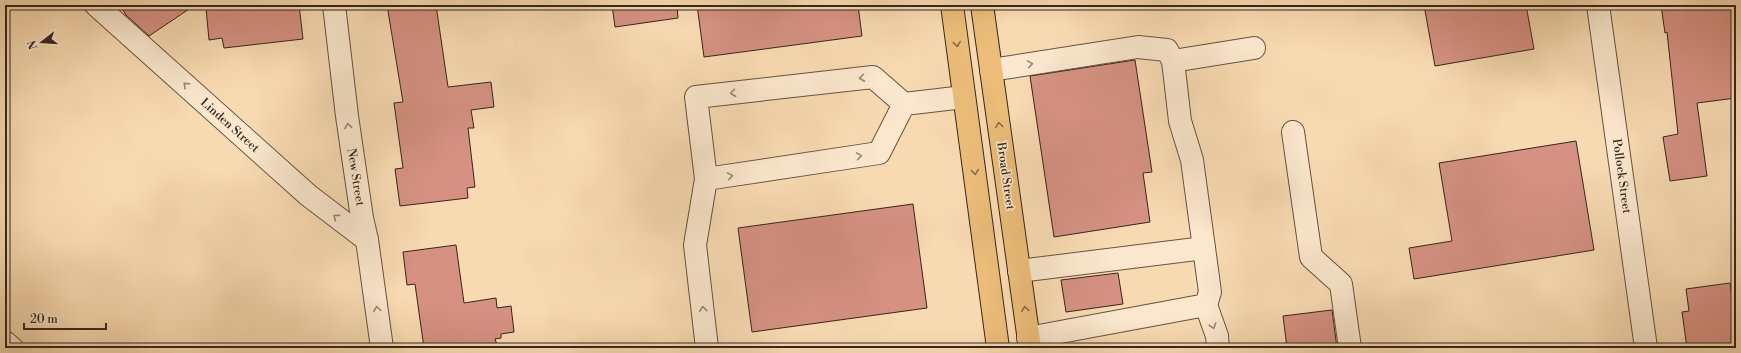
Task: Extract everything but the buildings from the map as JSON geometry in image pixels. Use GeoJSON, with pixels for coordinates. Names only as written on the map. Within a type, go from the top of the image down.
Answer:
{"type":"FeatureCollection","features":[{"type":"Feature","properties":{"kind":"main road"},"geometry":{"type":"LineString","coordinates":[[952,5],[998,348]]}},
{"type":"Feature","properties":{"kind":"main road","name":"Broad Street"},"geometry":{"type":"LineString","coordinates":[[982,5],[1029,343]]}},
{"type":"Feature","properties":{"kind":"street","name":"Linden Street"},"geometry":{"type":"LineString","coordinates":[[96,5],[308,195],[367,240]]}},
{"type":"Feature","properties":{"kind":"street","name":"New Street"},"geometry":{"type":"LineString","coordinates":[[334,5],[346,116],[362,218],[367,240],[382,348]]}},
{"type":"Feature","properties":{"kind":"street","name":"Pollock Street"},"geometry":{"type":"LineString","coordinates":[[1598,5],[1646,348]]}},
{"type":"Feature","properties":{"kind":"street"},"geometry":{"type":"LineString","coordinates":[[991,70],[1138,47],[1167,50],[1173,61],[1180,122],[1192,160],[1210,292],[1206,305],[1217,336],[1218,348]]}},
{"type":"Feature","properties":{"kind":"street"},"geometry":{"type":"LineString","coordinates":[[1173,61],[1254,48]]}},
{"type":"Feature","properties":{"kind":"street"},"geometry":{"type":"LineString","coordinates":[[707,348],[695,245],[706,180],[696,97],[873,77],[904,104],[964,97]]}},
{"type":"Feature","properties":{"kind":"street"},"geometry":{"type":"LineString","coordinates":[[706,180],[879,153],[904,104]]}},
{"type":"Feature","properties":{"kind":"street"},"geometry":{"type":"LineString","coordinates":[[1293,132],[1311,257],[1341,284],[1350,348]]}},
{"type":"Feature","properties":{"kind":"street"},"geometry":{"type":"LineString","coordinates":[[1019,270],[1204,248]]}},
{"type":"Feature","properties":{"kind":"street"},"geometry":{"type":"LineString","coordinates":[[1029,343],[1206,305]]}},
{"type":"Feature","properties":{"kind":"street"},"geometry":{"type":"LineString","coordinates":[[5,342],[12,348]]}}]}
